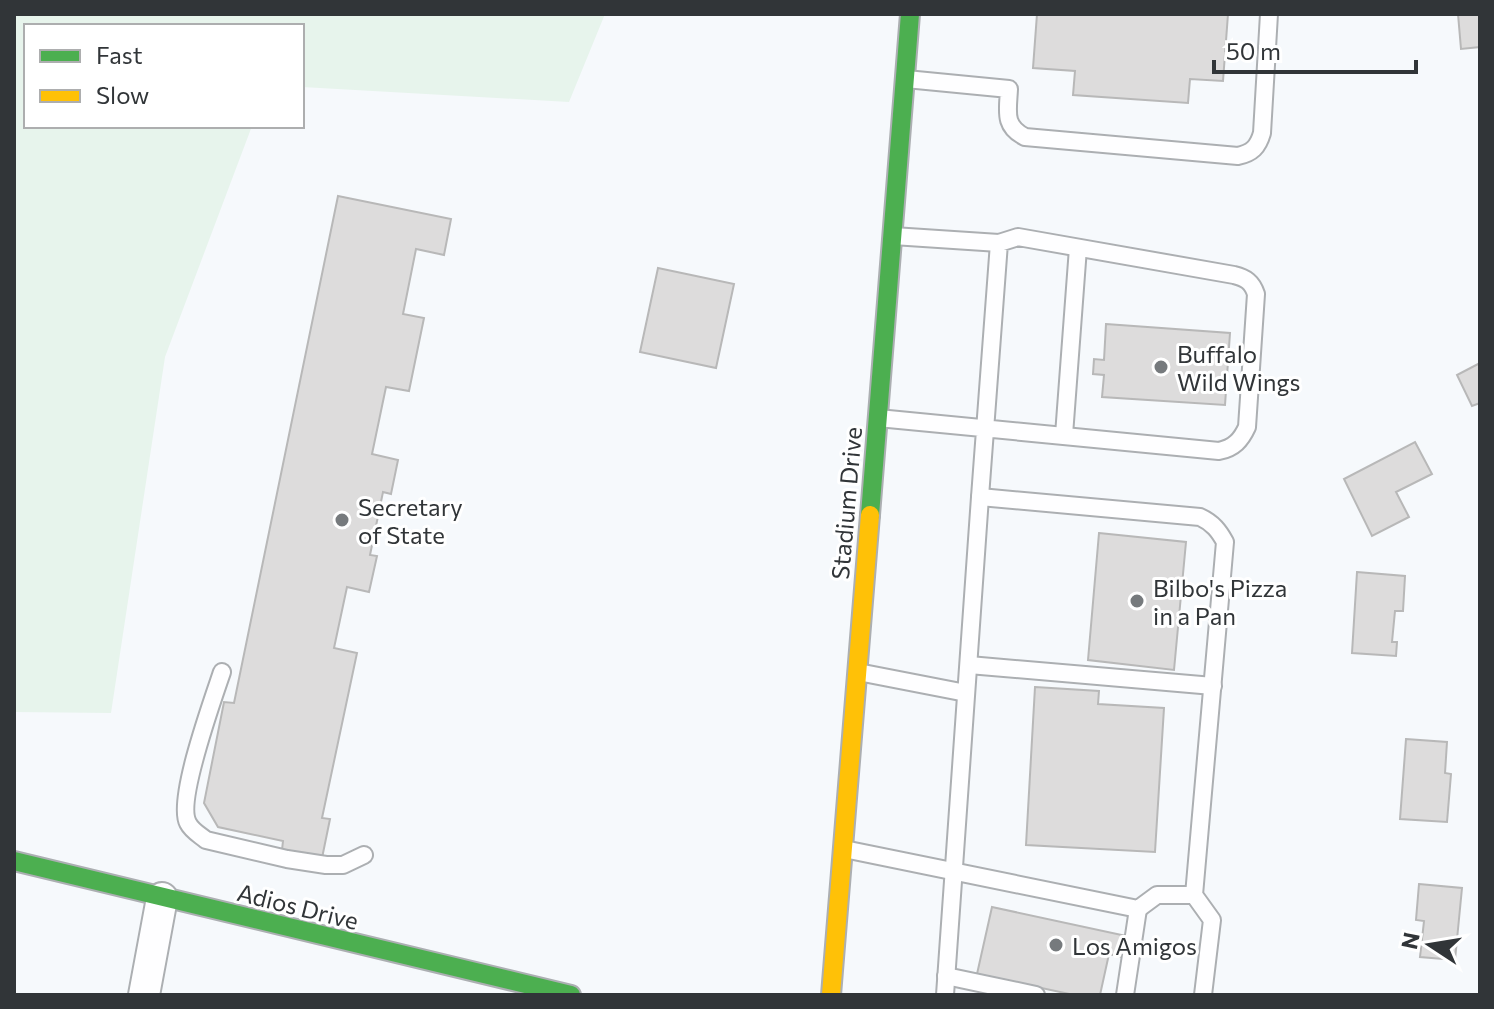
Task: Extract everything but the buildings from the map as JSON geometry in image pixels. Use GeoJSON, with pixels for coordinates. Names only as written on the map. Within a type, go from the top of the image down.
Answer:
{"type":"FeatureCollection","features":[{"type":"Feature","properties":{"kind":"main road","name":"Stadium Drive"},"geometry":{"type":"LineString","coordinates":[[831,995],[910,14]]}},
{"type":"Feature","properties":{"kind":"main road","name":"Adios Drive"},"geometry":{"type":"LineString","coordinates":[[14,861],[571,995]]}},
{"type":"Feature","properties":{"kind":"street"},"geometry":{"type":"LineString","coordinates":[[144,995],[162,898]]}},
{"type":"Feature","properties":{"kind":"lane"},"geometry":{"type":"LineString","coordinates":[[904,79],[1009,89],[1009,123],[1025,137],[1238,156],[1254,149],[1262,133],[1269,14]]}},
{"type":"Feature","properties":{"kind":"lane"},"geometry":{"type":"LineString","coordinates":[[877,418],[1219,451],[1233,446],[1247,427],[1256,294],[1249,282],[1234,275],[1018,237],[999,243],[892,236]]}},
{"type":"Feature","properties":{"kind":"lane"},"geometry":{"type":"LineString","coordinates":[[945,995],[999,243]]}},
{"type":"Feature","properties":{"kind":"lane"},"geometry":{"type":"LineString","coordinates":[[1064,435],[1078,248]]}},
{"type":"Feature","properties":{"kind":"lane"},"geometry":{"type":"LineString","coordinates":[[980,497],[1200,517],[1211,522],[1225,542],[1194,895],[1212,920],[1203,995]]}},
{"type":"Feature","properties":{"kind":"lane"},"geometry":{"type":"LineString","coordinates":[[969,665],[1213,686]]}},
{"type":"Feature","properties":{"kind":"lane"},"geometry":{"type":"LineString","coordinates":[[222,672],[197,746],[186,808],[187,822],[206,840],[287,859],[343,865],[364,855]]}},
{"type":"Feature","properties":{"kind":"lane"},"geometry":{"type":"LineString","coordinates":[[856,672],[966,693]]}},
{"type":"Feature","properties":{"kind":"lane"},"geometry":{"type":"LineString","coordinates":[[843,848],[1138,909]]}},
{"type":"Feature","properties":{"kind":"lane"},"geometry":{"type":"LineString","coordinates":[[1125,995],[1138,909],[1157,895],[1194,895]]}},
{"type":"Feature","properties":{"kind":"lane"},"geometry":{"type":"LineString","coordinates":[[946,976],[1036,995]]}},
{"type":"Feature","properties":{"kind":"shaded area"},"geometry":{"type":"Polygon","coordinates":[[[14,14],[605,14],[569,102],[304,87],[304,24],[24,24],[24,128],[251,128],[165,357],[111,713],[14,712],[14,14]]]}},
{"type":"Feature","properties":{"kind":"traffic: fast"},"geometry":{"type":"LineString","coordinates":[[870,515],[910,14]]}},
{"type":"Feature","properties":{"kind":"traffic: fast"},"geometry":{"type":"LineString","coordinates":[[14,861],[571,995]]}},
{"type":"Feature","properties":{"kind":"traffic: slow"},"geometry":{"type":"LineString","coordinates":[[831,995],[870,515]]}},
{"type":"Feature","properties":{"kind":"place","name":"Buffalo Wild Wings"},"geometry":{"type":"Point","coordinates":[1161,367]}},
{"type":"Feature","properties":{"kind":"place","name":"Secretary of State"},"geometry":{"type":"Point","coordinates":[342,520]}},
{"type":"Feature","properties":{"kind":"place","name":"Bilbo's Pizza in a Pan"},"geometry":{"type":"Point","coordinates":[1137,601]}},
{"type":"Feature","properties":{"kind":"place","name":"Los Amigos"},"geometry":{"type":"Point","coordinates":[1056,945]}}]}
